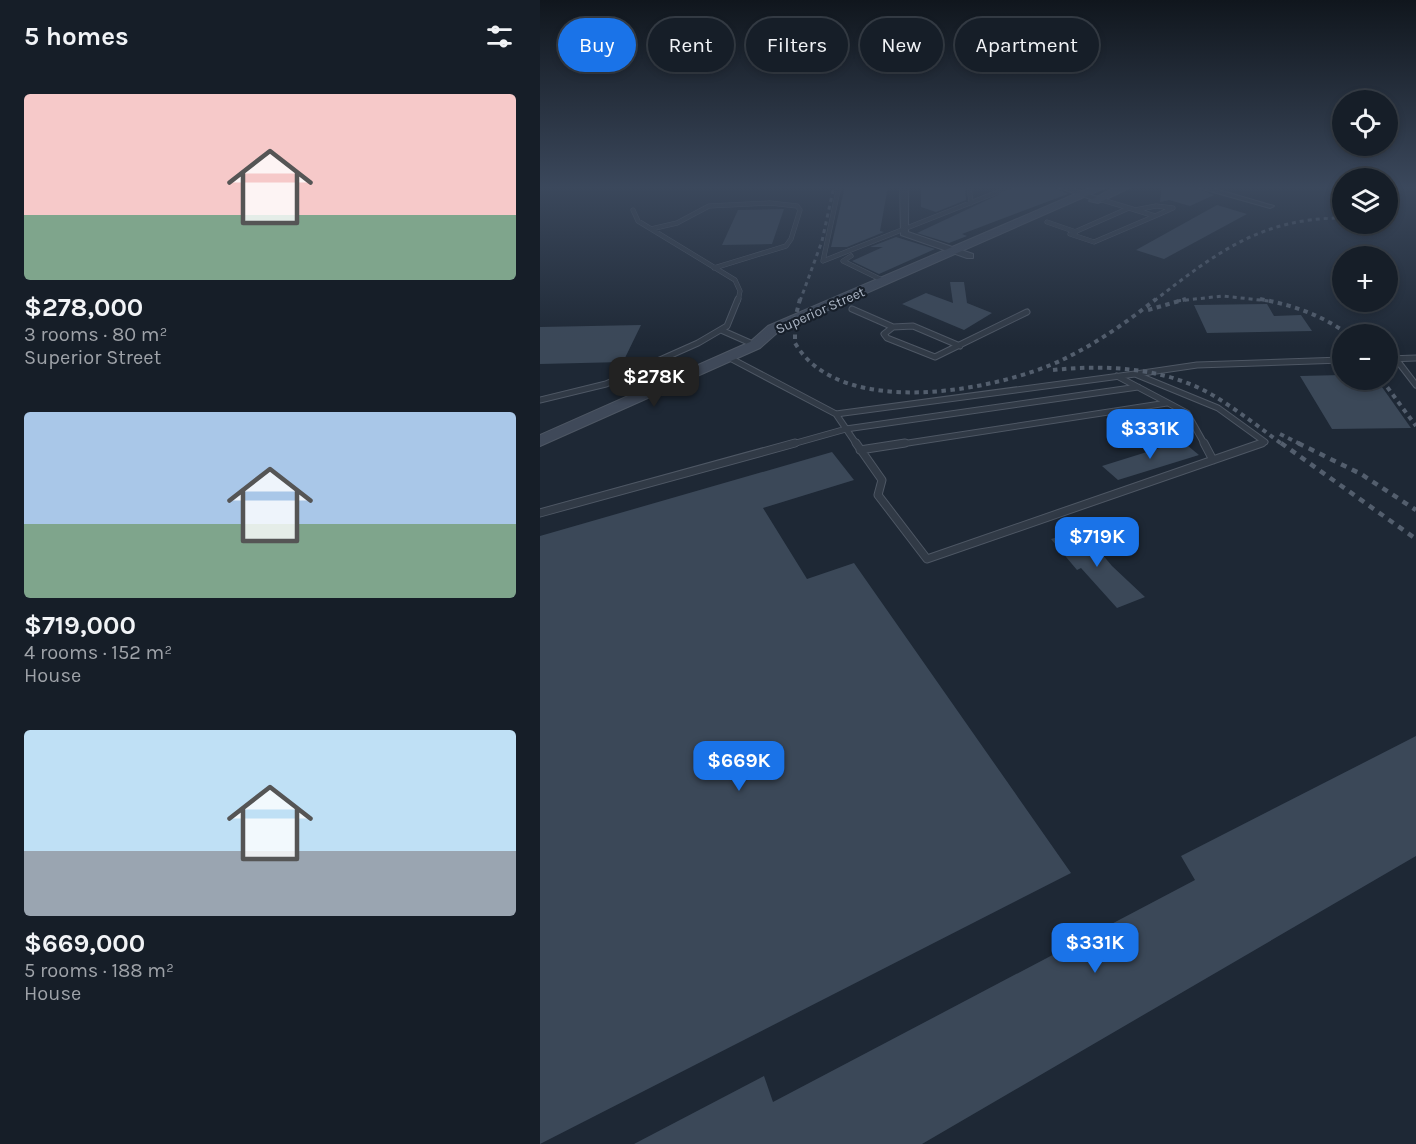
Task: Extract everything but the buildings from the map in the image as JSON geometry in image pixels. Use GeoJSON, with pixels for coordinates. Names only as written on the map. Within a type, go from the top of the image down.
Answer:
{"type":"FeatureCollection","features":[{"type":"Feature","properties":{"kind":"main road","name":"Superior Street"},"geometry":{"type":"LineString","coordinates":[[540,441],[755,345],[773,329],[982,239]]}},
{"type":"Feature","properties":{"kind":"main road"},"geometry":{"type":"LineString","coordinates":[[755,345],[783,339],[1008,239]]}},
{"type":"Feature","properties":{"kind":"main road"},"geometry":{"type":"LineString","coordinates":[[837,302],[852,309]]}},
{"type":"Feature","properties":{"kind":"street"},"geometry":{"type":"LineString","coordinates":[[924,239],[970,256]]}},
{"type":"Feature","properties":{"kind":"lane"},"geometry":{"type":"LineString","coordinates":[[540,400],[606,384],[698,343],[727,326],[738,307],[740,291],[735,280],[668,239]]}},
{"type":"Feature","properties":{"kind":"lane"},"geometry":{"type":"LineString","coordinates":[[714,268],[786,246],[791,239]]}},
{"type":"Feature","properties":{"kind":"lane"},"geometry":{"type":"LineString","coordinates":[[828,239],[823,261],[880,239]]}},
{"type":"Feature","properties":{"kind":"lane"},"geometry":{"type":"LineString","coordinates":[[851,256],[843,261],[884,281]]}},
{"type":"Feature","properties":{"kind":"lane"},"geometry":{"type":"LineString","coordinates":[[852,309],[893,327],[913,326],[960,346]]}},
{"type":"Feature","properties":{"kind":"lane"},"geometry":{"type":"LineString","coordinates":[[893,327],[884,334],[887,338],[927,356],[943,356],[1027,312]]}},
{"type":"Feature","properties":{"kind":"lane"},"geometry":{"type":"LineString","coordinates":[[721,330],[755,345]]}},
{"type":"Feature","properties":{"kind":"lane"},"geometry":{"type":"LineString","coordinates":[[728,357],[774,383],[778,388],[783,388],[836,414],[882,480],[878,495],[927,559],[1265,442],[1218,408],[1135,374]]}},
{"type":"Feature","properties":{"kind":"lane"},"geometry":{"type":"LineString","coordinates":[[1398,359],[1416,358]]}},
{"type":"Feature","properties":{"kind":"lane"},"geometry":{"type":"LineString","coordinates":[[836,414],[1197,365],[1332,360]]}},
{"type":"Feature","properties":{"kind":"lane"},"geometry":{"type":"LineString","coordinates":[[1398,362],[1416,385]]}},
{"type":"Feature","properties":{"kind":"lane"},"geometry":{"type":"LineString","coordinates":[[1117,376],[1187,413],[1213,460]]}},
{"type":"Feature","properties":{"kind":"lane"},"geometry":{"type":"LineString","coordinates":[[540,513],[846,429],[1138,387]]}},
{"type":"Feature","properties":{"kind":"lane"},"geometry":{"type":"LineString","coordinates":[[860,450],[1167,402]]}},
{"type":"Feature","properties":{"kind":"railway"},"geometry":{"type":"LineString","coordinates":[[800,301],[822,239]]}},
{"type":"Feature","properties":{"kind":"railway"},"geometry":{"type":"LineString","coordinates":[[1154,301],[1198,268],[1245,239]]}},
{"type":"Feature","properties":{"kind":"railway"},"geometry":{"type":"LineString","coordinates":[[1180,301],[1223,296],[1269,301]]}},
{"type":"Feature","properties":{"kind":"railway"},"geometry":{"type":"LineString","coordinates":[[800,299],[795,319],[795,343],[817,367],[847,383],[882,391],[922,392],[962,389],[1035,371],[1088,346],[1123,324],[1156,299]]}},
{"type":"Feature","properties":{"kind":"railway"},"geometry":{"type":"LineString","coordinates":[[1180,301],[1186,299]]}},
{"type":"Feature","properties":{"kind":"railway"},"geometry":{"type":"LineString","coordinates":[[1260,299],[1284,304],[1333,324]]}},
{"type":"Feature","properties":{"kind":"railway"},"geometry":{"type":"LineString","coordinates":[[1148,310],[1180,301]]}},
{"type":"Feature","properties":{"kind":"railway"},"geometry":{"type":"LineString","coordinates":[[1053,370],[1117,368],[1181,381],[1219,399],[1283,445]]}},
{"type":"Feature","properties":{"kind":"railway"},"geometry":{"type":"LineString","coordinates":[[1389,390],[1416,426]]}},
{"type":"Feature","properties":{"kind":"railway"},"geometry":{"type":"LineString","coordinates":[[1280,434],[1298,443]]}},
{"type":"Feature","properties":{"kind":"railway"},"geometry":{"type":"LineString","coordinates":[[1281,443],[1416,539]]}},
{"type":"Feature","properties":{"kind":"railway"},"geometry":{"type":"LineString","coordinates":[[1298,443],[1361,474],[1416,510]]}},
{"type":"Feature","properties":{"kind":"railway"},"geometry":{"type":"LineString","coordinates":[[1298,443],[1302,445]]}}]}
